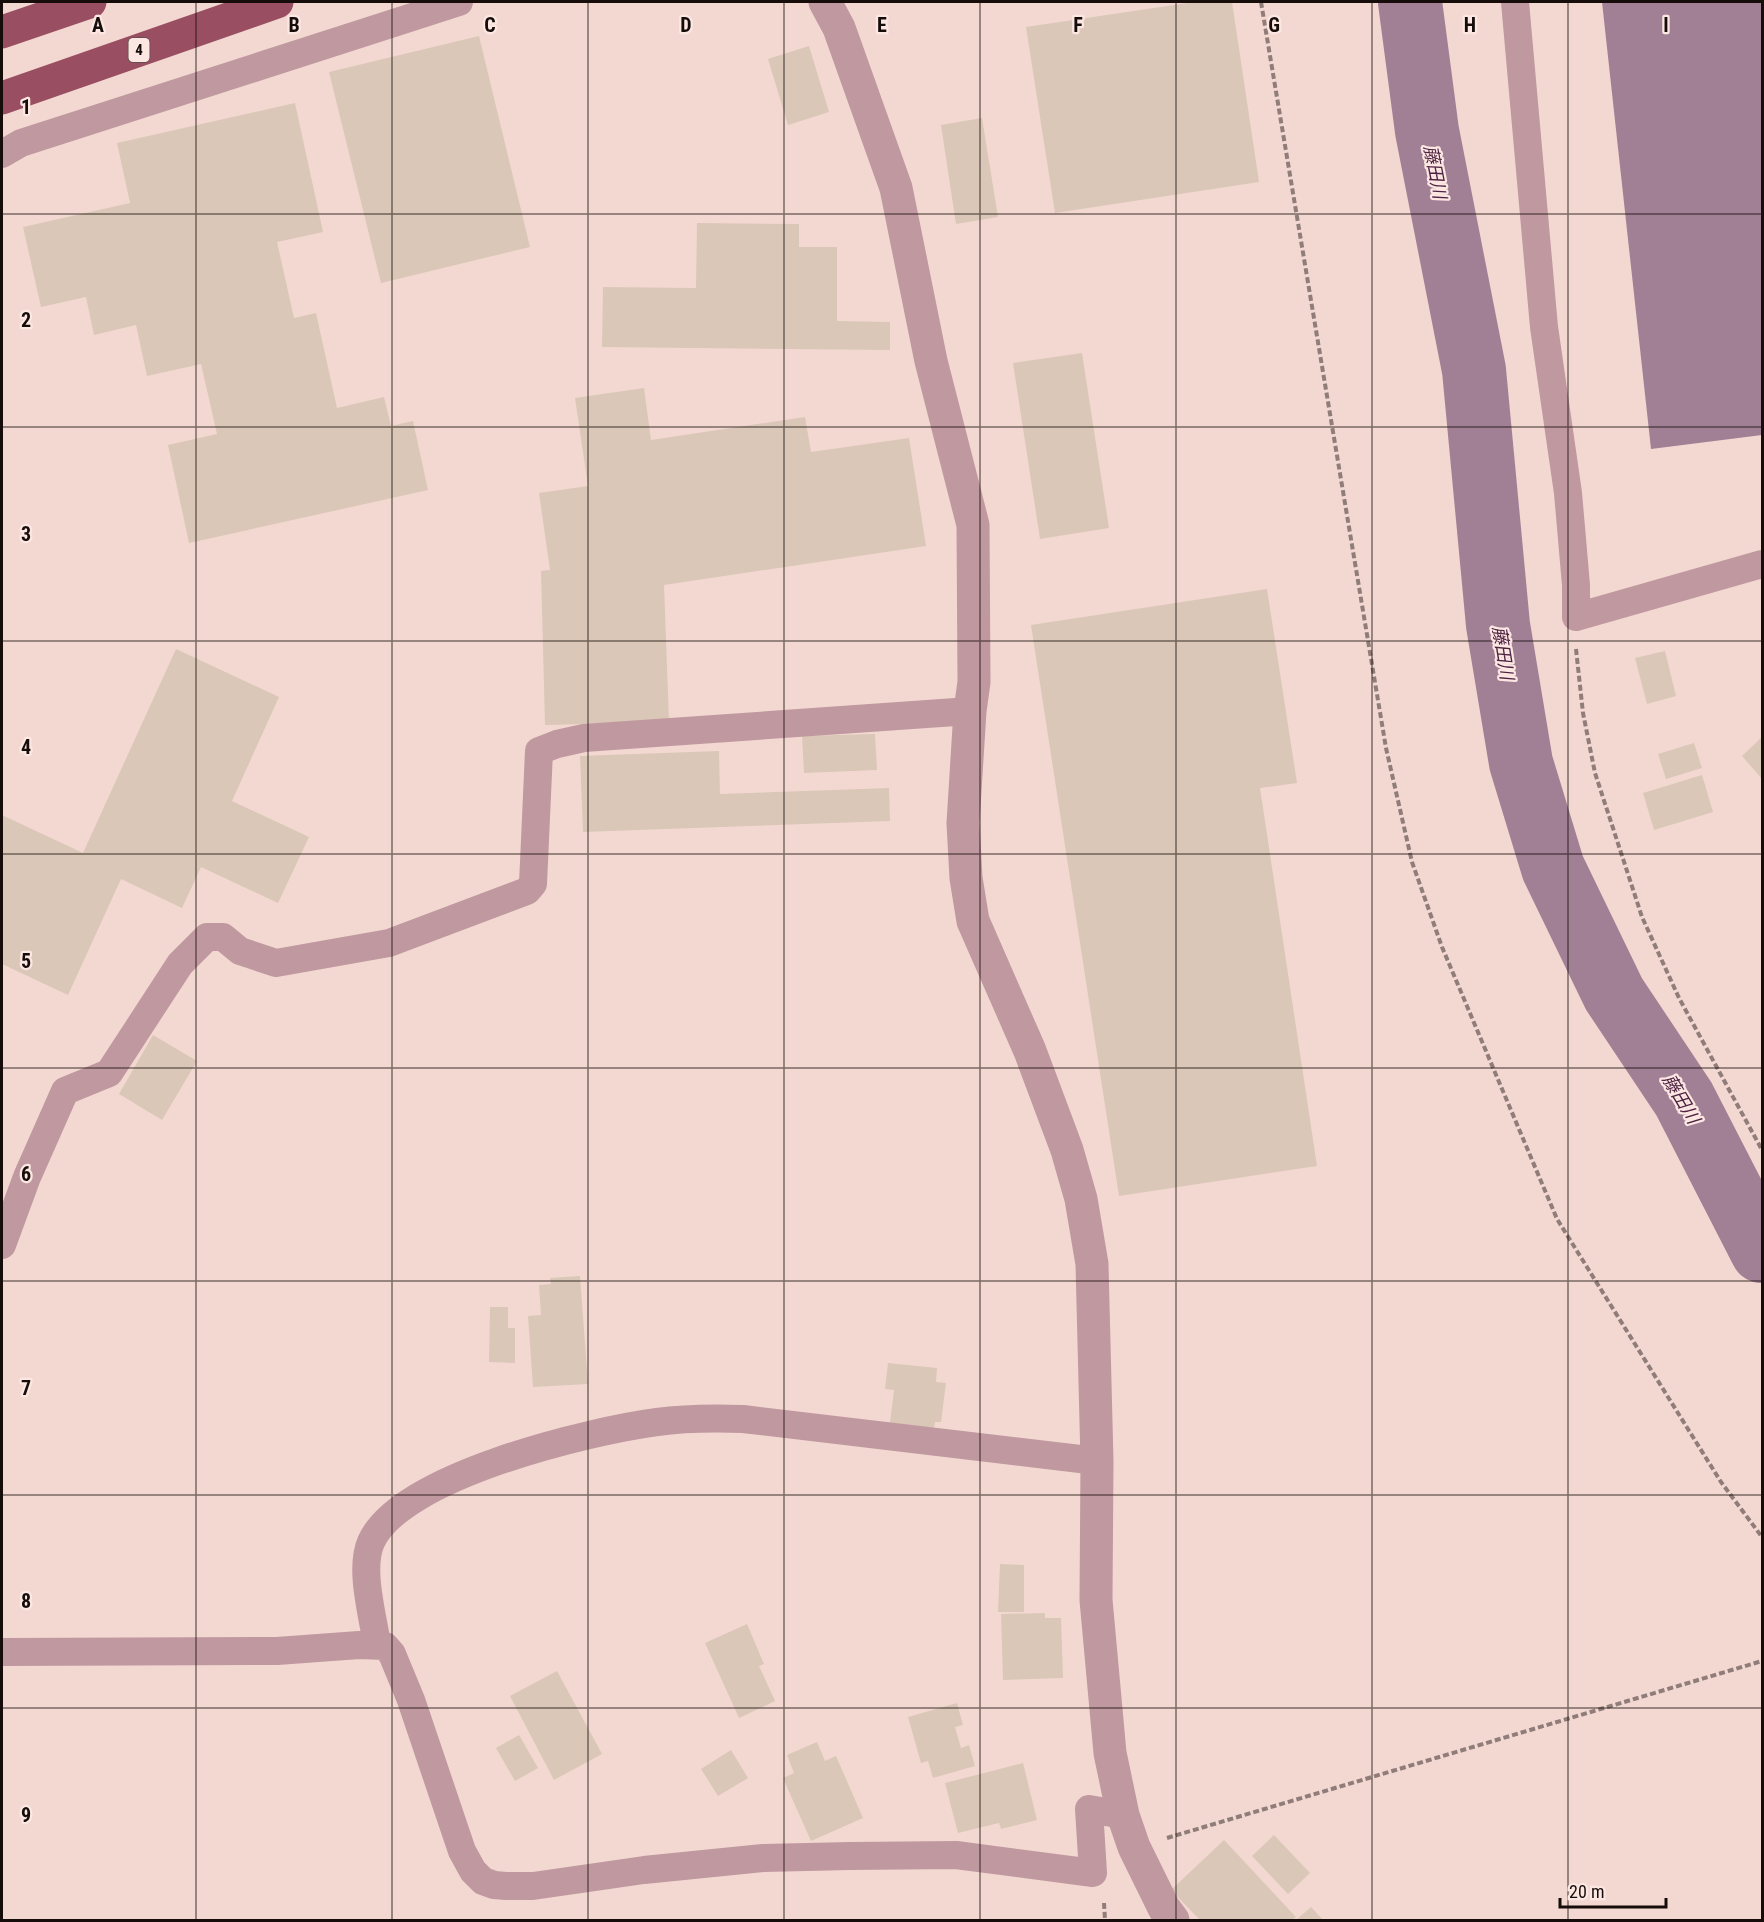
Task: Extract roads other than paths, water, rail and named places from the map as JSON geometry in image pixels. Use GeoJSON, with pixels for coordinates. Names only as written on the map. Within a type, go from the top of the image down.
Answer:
{"type":"FeatureCollection","features":[{"type":"Feature","properties":{"kind":"highway"},"geometry":{"type":"LineString","coordinates":[[2,32],[90,2]]}},
{"type":"Feature","properties":{"kind":"highway","name":"4"},"geometry":{"type":"LineString","coordinates":[[2,98],[277,2]]}},
{"type":"Feature","properties":{"kind":"street"},"geometry":{"type":"LineString","coordinates":[[2,154],[21,143],[459,2]]}},
{"type":"Feature","properties":{"kind":"street"},"geometry":{"type":"LineString","coordinates":[[825,2],[839,28],[896,188],[931,362],[973,525],[974,682],[963,823],[966,878],[974,921],[1030,1051],[1067,1150],[1081,1199],[1092,1264],[1097,1461],[1096,1600],[1110,1753],[1123,1815],[1134,1847],[1164,1908],[1173,1920]]}},
{"type":"Feature","properties":{"kind":"street"},"geometry":{"type":"LineString","coordinates":[[1515,2],[1544,327],[1568,493],[1576,585],[1576,617],[1762,564]]}},
{"type":"Feature","properties":{"kind":"street"},"geometry":{"type":"LineString","coordinates":[[2,1245],[27,1177],[65,1091],[109,1073],[180,964],[207,937],[223,937],[240,951],[276,963],[389,943],[528,891],[533,884],[539,751],[584,738],[970,711]]}},
{"type":"Feature","properties":{"kind":"street"},"geometry":{"type":"LineString","coordinates":[[376,1645],[368,1593],[367,1565],[370,1543],[381,1525],[402,1506],[452,1478],[509,1458],[597,1433],[655,1422],[695,1418],[743,1419],[1097,1461]]}},
{"type":"Feature","properties":{"kind":"street"},"geometry":{"type":"LineString","coordinates":[[2,1652],[277,1651],[385,1646],[392,1654],[414,1710],[462,1851],[473,1871],[483,1881],[494,1885],[533,1886],[644,1870],[763,1858],[850,1856],[956,1854],[1093,1873],[1089,1809],[1123,1815]]}},
{"type":"Feature","properties":{"kind":"waterway","name":"藤田川"},"geometry":{"type":"LineString","coordinates":[[1410,2],[1427,131],[1474,370],[1498,625],[1521,763],[1553,868],[1614,994],[1684,1099],[1762,1251]]}}]}
